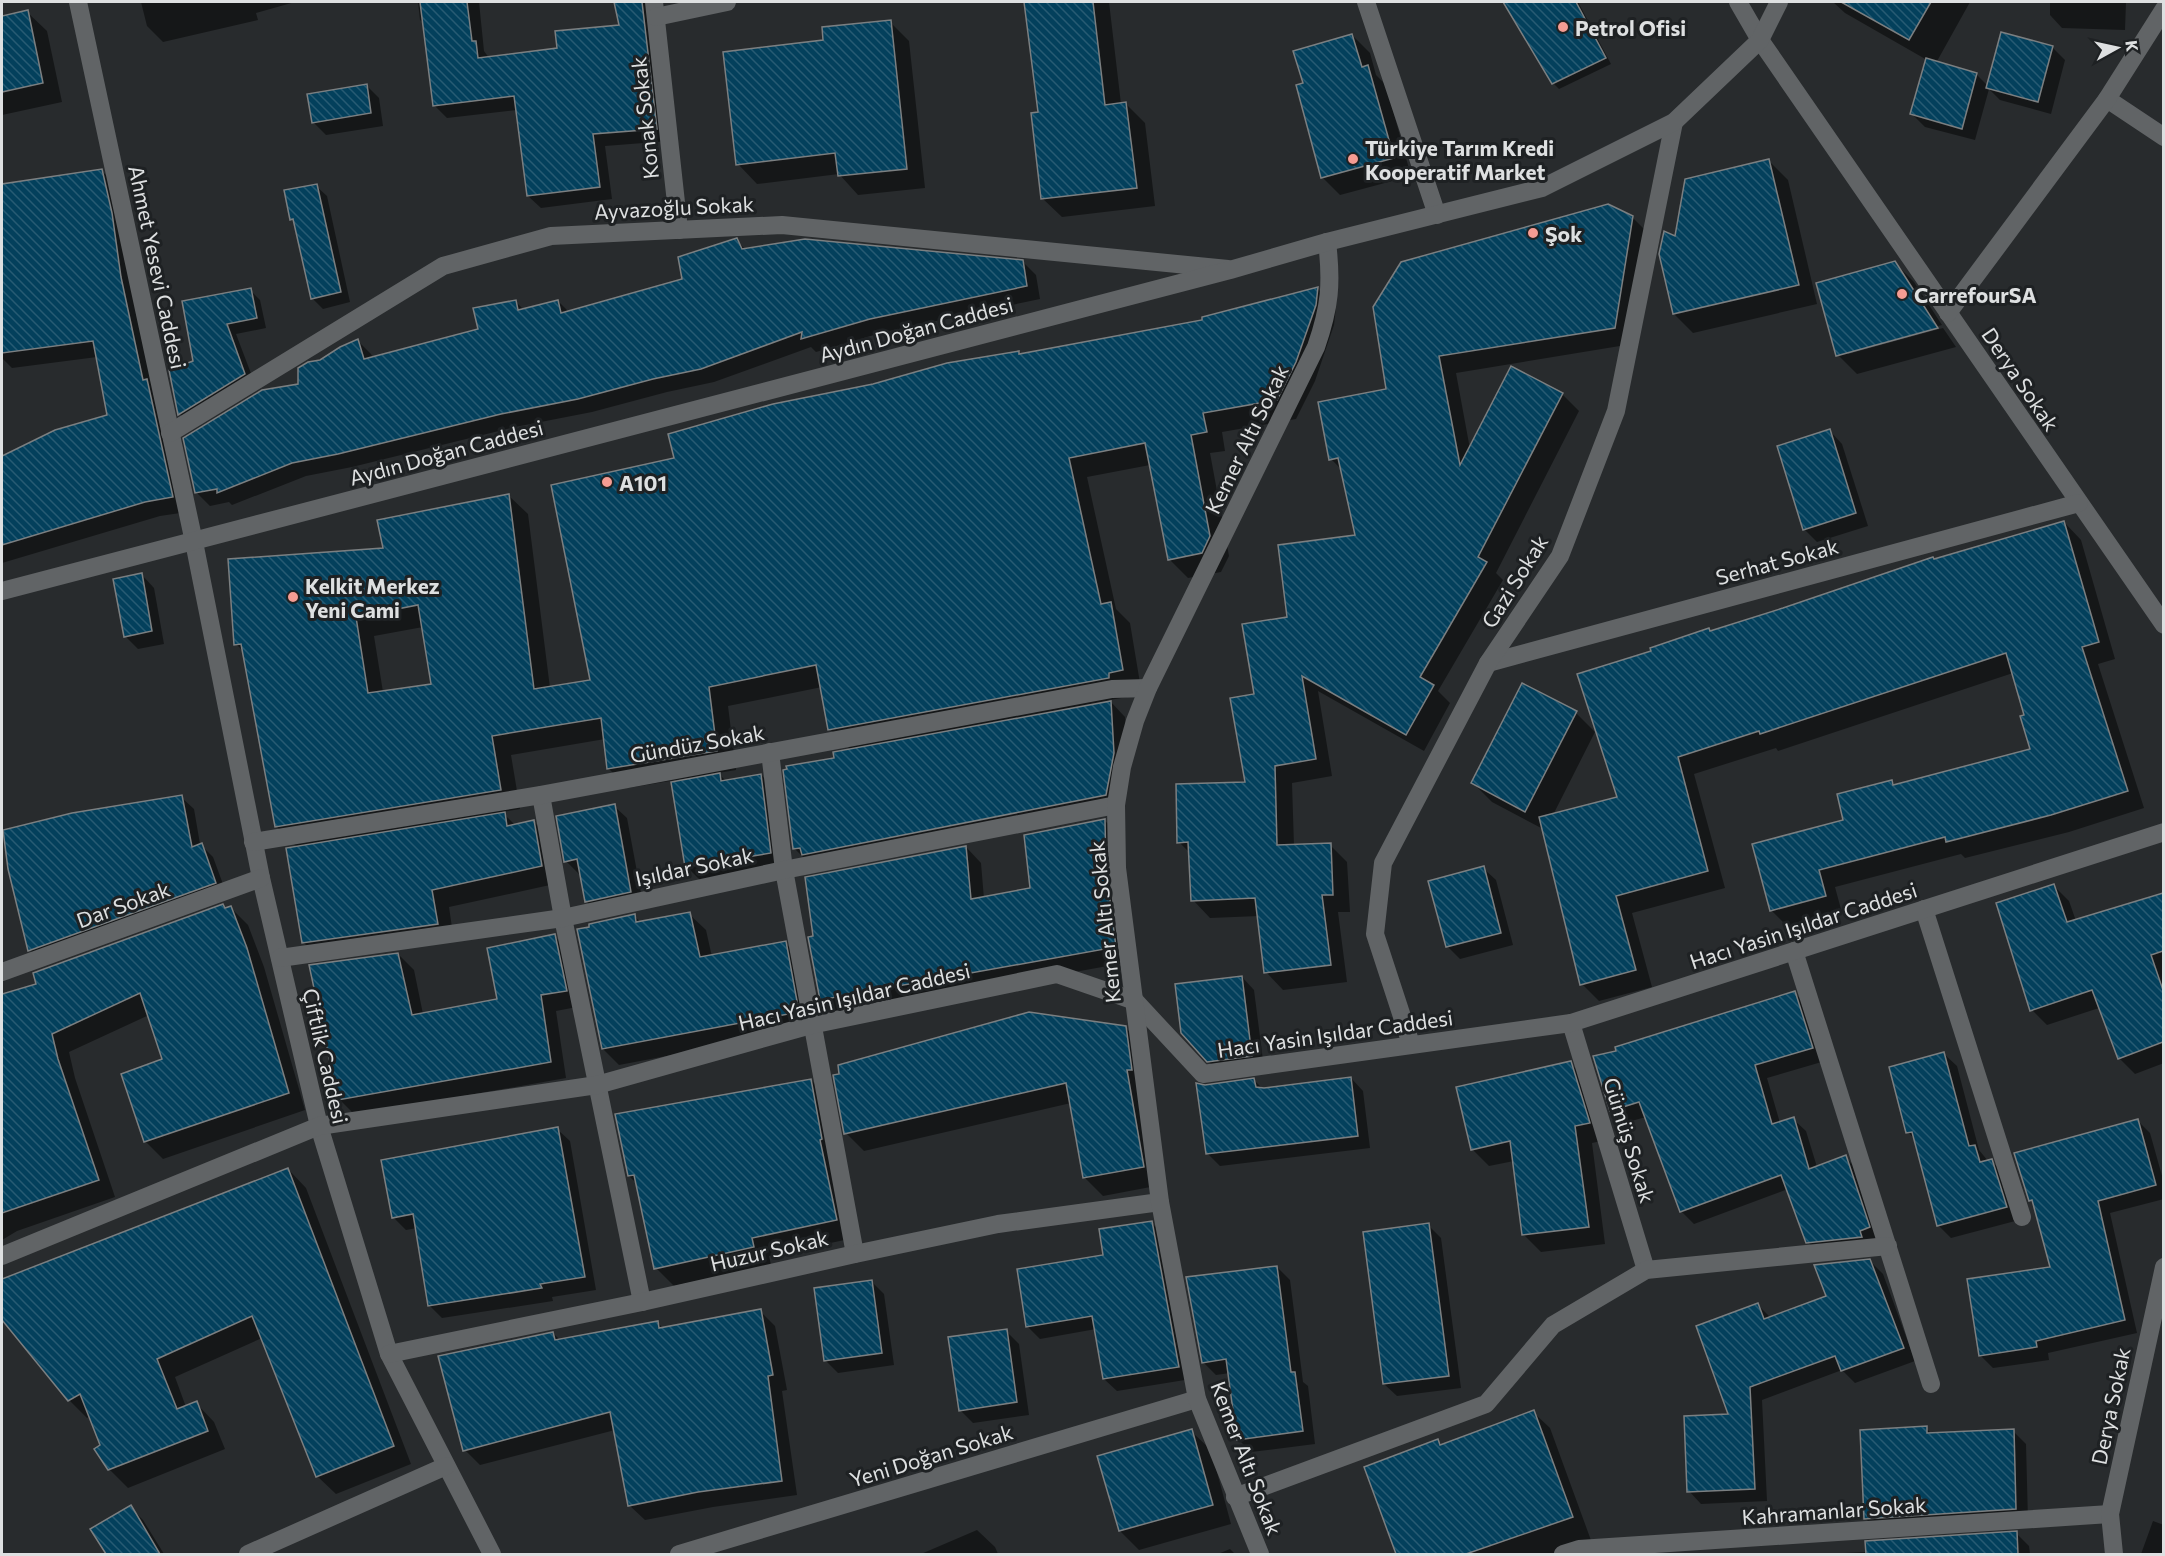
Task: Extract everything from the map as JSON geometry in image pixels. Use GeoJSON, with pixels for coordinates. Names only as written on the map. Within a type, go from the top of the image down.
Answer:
{"type":"FeatureCollection","features":[{"type":"Feature","properties":{"kind":"street","name":"Ahmet Yesevi Caddesi"},"geometry":{"type":"LineString","coordinates":[[78,2],[194,542]]}},
{"type":"Feature","properties":{"kind":"street"},"geometry":{"type":"LineString","coordinates":[[655,9],[727,2]]}},
{"type":"Feature","properties":{"kind":"street"},"geometry":{"type":"LineString","coordinates":[[1366,2],[1437,215]]}},
{"type":"Feature","properties":{"kind":"street","name":"Derya Sokak"},"geometry":{"type":"LineString","coordinates":[[1738,2],[1761,40],[2163,626]]}},
{"type":"Feature","properties":{"kind":"street","name":"Aydın Doğan Caddesi"},"geometry":{"type":"LineString","coordinates":[[2,591],[1230,270],[1327,242],[1542,188],[1674,122],[1761,40],[1779,2]]}},
{"type":"Feature","properties":{"kind":"street","name":"Konak Sokak"},"geometry":{"type":"LineString","coordinates":[[655,9],[679,230]]}},
{"type":"Feature","properties":{"kind":"street"},"geometry":{"type":"LineString","coordinates":[[1948,313],[2107,99],[2163,9]]}},
{"type":"Feature","properties":{"kind":"street"},"geometry":{"type":"LineString","coordinates":[[2107,99],[2163,137]]}},
{"type":"Feature","properties":{"kind":"street","name":"Gazi Sokak"},"geometry":{"type":"LineString","coordinates":[[1412,1044],[1374,934],[1383,863],[1488,663],[1560,556],[1616,411],[1674,122]]}},
{"type":"Feature","properties":{"kind":"street","name":"Ayvazoğlu Sokak"},"geometry":{"type":"LineString","coordinates":[[170,433],[443,266],[551,236],[782,225],[1230,270]]}},
{"type":"Feature","properties":{"kind":"street","name":"Kemer Altı Sokak"},"geometry":{"type":"LineString","coordinates":[[1260,1554],[1197,1399],[1160,1202],[1117,868],[1116,805],[1122,767],[1135,721],[1148,688],[1316,347],[1330,297],[1331,275],[1327,242]]}},
{"type":"Feature","properties":{"kind":"street","name":"Serhat Sokak"},"geometry":{"type":"LineString","coordinates":[[1488,663],[2079,503]]}},
{"type":"Feature","properties":{"kind":"street","name":"Çiftlik Caddesi"},"geometry":{"type":"LineString","coordinates":[[194,542],[253,842],[319,1126],[389,1354],[492,1554]]}},
{"type":"Feature","properties":{"kind":"street","name":"Gündüz Sokak"},"geometry":{"type":"LineString","coordinates":[[253,842],[541,795],[1112,689],[1148,688]]}},
{"type":"Feature","properties":{"kind":"street"},"geometry":{"type":"LineString","coordinates":[[770,753],[784,870],[855,1254]]}},
{"type":"Feature","properties":{"kind":"street"},"geometry":{"type":"LineString","coordinates":[[541,795],[563,918],[642,1302]]}},
{"type":"Feature","properties":{"kind":"street","name":"Işıldar Sokak"},"geometry":{"type":"LineString","coordinates":[[280,958],[563,918],[784,870],[1116,805]]}},
{"type":"Feature","properties":{"kind":"street","name":"Hacı Yasin Işıldar Caddesi"},"geometry":{"type":"LineString","coordinates":[[2,1256],[319,1126],[597,1085],[812,1025],[1057,974],[1135,1001],[1203,1074],[1571,1023],[2163,832]]}},
{"type":"Feature","properties":{"kind":"street","name":"Dar Sokak"},"geometry":{"type":"LineString","coordinates":[[2,972],[261,878]]}},
{"type":"Feature","properties":{"kind":"street"},"geometry":{"type":"LineString","coordinates":[[1924,909],[2022,1217]]}},
{"type":"Feature","properties":{"kind":"street"},"geometry":{"type":"LineString","coordinates":[[1794,951],[1931,1384]]}},
{"type":"Feature","properties":{"kind":"street","name":"Gümüş Sokak"},"geometry":{"type":"LineString","coordinates":[[1571,1023],[1646,1270]]}},
{"type":"Feature","properties":{"kind":"street","name":"Huzur Sokak"},"geometry":{"type":"LineString","coordinates":[[389,1354],[642,1302],[998,1224],[1160,1202]]}},
{"type":"Feature","properties":{"kind":"street"},"geometry":{"type":"LineString","coordinates":[[1235,1497],[1486,1404],[1553,1325],[1646,1270],[1888,1246]]}},
{"type":"Feature","properties":{"kind":"street","name":"Derya Sokak"},"geometry":{"type":"LineString","coordinates":[[2114,1554],[2110,1514],[2163,1267]]}},
{"type":"Feature","properties":{"kind":"street","name":"Yeni Doğan Sokak"},"geometry":{"type":"LineString","coordinates":[[679,1554],[1197,1399]]}},
{"type":"Feature","properties":{"kind":"street"},"geometry":{"type":"LineString","coordinates":[[248,1554],[446,1466]]}},
{"type":"Feature","properties":{"kind":"street","name":"Kahramanlar Sokak"},"geometry":{"type":"LineString","coordinates":[[1563,1554],[1579,1549],[2110,1514]]}},
{"type":"Feature","properties":{"kind":"building"},"geometry":{"type":"Polygon","coordinates":[[[420,2],[467,2],[472,41],[476,41],[478,58],[557,48],[555,31],[619,25],[614,2],[642,2],[657,129],[593,134],[600,187],[527,196],[514,96],[433,106],[420,2]]]}},
{"type":"Feature","properties":{"kind":"building"},"geometry":{"type":"Polygon","coordinates":[[[1024,2],[1093,2],[1105,105],[1126,102],[1137,188],[1041,199],[1031,113],[1038,112],[1024,2]]]}},
{"type":"Feature","properties":{"kind":"building"},"geometry":{"type":"Polygon","coordinates":[[[1503,2],[1576,2],[1606,58],[1552,84],[1503,2]]]}},
{"type":"Feature","properties":{"kind":"building"},"geometry":{"type":"Polygon","coordinates":[[[1841,2],[1931,2],[1909,40],[1841,2]]]}},
{"type":"Feature","properties":{"kind":"building"},"geometry":{"type":"Polygon","coordinates":[[[28,10],[43,83],[2,92],[2,16],[28,10]]]}},
{"type":"Feature","properties":{"kind":"building"},"geometry":{"type":"Polygon","coordinates":[[[891,20],[907,169],[838,176],[835,153],[736,165],[723,52],[823,40],[822,27],[891,20]]]}},
{"type":"Feature","properties":{"kind":"building"},"geometry":{"type":"Polygon","coordinates":[[[2001,32],[2053,46],[2038,102],[1986,88],[2001,32]]]}},
{"type":"Feature","properties":{"kind":"building"},"geometry":{"type":"Polygon","coordinates":[[[1352,34],[1362,67],[1368,65],[1394,158],[1321,178],[1296,85],[1303,83],[1293,51],[1352,34]]]}},
{"type":"Feature","properties":{"kind":"building"},"geometry":{"type":"Polygon","coordinates":[[[1926,58],[1977,73],[1962,129],[1910,114],[1926,58]]]}},
{"type":"Feature","properties":{"kind":"building"},"geometry":{"type":"Polygon","coordinates":[[[367,84],[371,113],[312,123],[307,94],[367,84]]]}},
{"type":"Feature","properties":{"kind":"building"},"geometry":{"type":"Polygon","coordinates":[[[1769,159],[1799,285],[1673,314],[1659,254],[1664,231],[1675,236],[1685,179],[1769,159]]]}},
{"type":"Feature","properties":{"kind":"building"},"geometry":{"type":"Polygon","coordinates":[[[102,169],[112,213],[121,277],[143,380],[147,379],[173,497],[145,502],[2,545],[2,456],[55,430],[107,415],[93,341],[2,353],[2,184],[102,169]]]}},
{"type":"Feature","properties":{"kind":"building"},"geometry":{"type":"Polygon","coordinates":[[[317,184],[341,292],[311,299],[284,190],[317,184]]]}},
{"type":"Feature","properties":{"kind":"building"},"geometry":{"type":"Polygon","coordinates":[[[1608,204],[1633,216],[1615,328],[1439,356],[1460,465],[1511,366],[1563,393],[1478,557],[1487,562],[1420,677],[1434,685],[1406,735],[1302,676],[1316,759],[1275,766],[1277,845],[1331,843],[1333,895],[1322,895],[1331,965],[1264,973],[1255,898],[1191,901],[1188,842],[1177,843],[1176,784],[1245,782],[1230,698],[1254,694],[1242,624],[1287,617],[1278,545],[1355,535],[1338,458],[1329,460],[1318,402],[1386,389],[1373,307],[1401,262],[1608,204]]]}},
{"type":"Feature","properties":{"kind":"building"},"geometry":{"type":"Polygon","coordinates":[[[737,238],[742,249],[805,239],[1023,260],[1027,286],[870,319],[801,339],[802,332],[701,369],[292,463],[217,493],[217,489],[195,493],[183,438],[262,390],[298,384],[298,368],[308,362],[320,360],[358,339],[364,359],[478,329],[473,308],[516,300],[518,310],[558,300],[561,313],[682,279],[678,257],[737,238]]]}},
{"type":"Feature","properties":{"kind":"building"},"geometry":{"type":"Polygon","coordinates":[[[1895,261],[1938,328],[1836,356],[1816,283],[1895,261]]]}},
{"type":"Feature","properties":{"kind":"building"},"geometry":{"type":"Polygon","coordinates":[[[1318,287],[1316,305],[1296,362],[1277,400],[1203,413],[1207,432],[1191,435],[1210,536],[1202,553],[1168,560],[1145,443],[1069,458],[1101,604],[1111,602],[1123,670],[1109,673],[1109,678],[828,730],[816,665],[709,687],[717,751],[607,769],[601,718],[492,736],[501,790],[275,827],[241,644],[234,645],[228,559],[383,548],[377,520],[509,494],[534,689],[590,680],[551,485],[674,458],[668,434],[773,404],[873,384],[947,363],[1019,351],[1019,354],[1202,320],[1202,317],[1318,287]],[[418,605],[356,617],[368,693],[431,684],[418,605]]]}},
{"type":"Feature","properties":{"kind":"building"},"geometry":{"type":"Polygon","coordinates":[[[251,288],[257,318],[227,324],[245,374],[178,415],[169,370],[193,361],[182,301],[251,288]]]}},
{"type":"Feature","properties":{"kind":"building"},"geometry":{"type":"Polygon","coordinates":[[[1830,429],[1856,513],[1803,530],[1777,446],[1830,429]]]}},
{"type":"Feature","properties":{"kind":"building"},"geometry":{"type":"Polygon","coordinates":[[[2064,521],[2099,642],[2082,647],[2128,791],[2051,815],[1946,842],[1945,837],[1819,870],[1826,896],[1770,911],[1752,844],[1843,820],[1837,794],[1892,780],[1893,785],[2030,749],[2020,716],[2024,715],[2006,653],[1760,734],[1759,731],[1678,757],[1708,871],[1616,896],[1636,970],[1580,985],[1539,817],[1617,797],[1577,674],[1651,651],[1650,648],[1709,628],[1710,631],[1783,608],[1933,557],[1934,559],[2064,521]]]}},
{"type":"Feature","properties":{"kind":"building"},"geometry":{"type":"Polygon","coordinates":[[[142,573],[152,631],[124,637],[113,579],[142,573]]]}},
{"type":"Feature","properties":{"kind":"building"},"geometry":{"type":"Polygon","coordinates":[[[1522,683],[1577,711],[1525,812],[1471,783],[1522,683]]]}},
{"type":"Feature","properties":{"kind":"building"},"geometry":{"type":"Polygon","coordinates":[[[1111,701],[1114,753],[1106,795],[802,855],[800,848],[793,849],[783,770],[787,769],[786,766],[834,758],[833,752],[1111,701]]]}},
{"type":"Feature","properties":{"kind":"building"},"geometry":{"type":"Polygon","coordinates":[[[720,773],[721,781],[761,774],[771,853],[685,867],[671,782],[720,773]]]}},
{"type":"Feature","properties":{"kind":"building"},"geometry":{"type":"Polygon","coordinates":[[[182,795],[192,847],[202,843],[216,883],[28,951],[8,869],[3,830],[72,813],[182,795]]]}},
{"type":"Feature","properties":{"kind":"building"},"geometry":{"type":"Polygon","coordinates":[[[615,804],[631,892],[585,902],[577,859],[564,862],[556,816],[615,804]]]}},
{"type":"Feature","properties":{"kind":"building"},"geometry":{"type":"Polygon","coordinates":[[[505,812],[507,826],[534,820],[542,866],[432,890],[438,924],[302,943],[286,848],[505,812]]]}},
{"type":"Feature","properties":{"kind":"building"},"geometry":{"type":"Polygon","coordinates":[[[1105,819],[1106,869],[1116,947],[820,1000],[808,937],[813,936],[805,877],[966,846],[971,899],[1030,888],[1024,835],[1105,819]]]}},
{"type":"Feature","properties":{"kind":"building"},"geometry":{"type":"Polygon","coordinates":[[[1484,866],[1501,933],[1446,947],[1428,881],[1484,866]]]}},
{"type":"Feature","properties":{"kind":"building"},"geometry":{"type":"Polygon","coordinates":[[[2054,884],[2067,922],[2163,893],[2163,951],[2151,955],[2163,990],[2163,1042],[2118,1059],[2092,990],[2030,1011],[1996,903],[2054,884]]]}},
{"type":"Feature","properties":{"kind":"building"},"geometry":{"type":"Polygon","coordinates":[[[223,904],[225,908],[231,906],[247,948],[289,1093],[144,1142],[121,1074],[162,1059],[140,993],[52,1034],[58,1059],[99,1180],[2,1213],[2,994],[36,984],[33,973],[223,904]]]}},
{"type":"Feature","properties":{"kind":"building"},"geometry":{"type":"Polygon","coordinates":[[[690,912],[700,957],[786,941],[799,1012],[602,1049],[577,929],[589,927],[589,924],[635,914],[636,922],[690,912]]]}},
{"type":"Feature","properties":{"kind":"building"},"geometry":{"type":"Polygon","coordinates":[[[555,934],[567,991],[541,995],[551,1062],[338,1100],[309,965],[398,953],[412,1015],[497,999],[487,948],[555,934]]]}},
{"type":"Feature","properties":{"kind":"building"},"geometry":{"type":"Polygon","coordinates":[[[1242,976],[1252,1056],[1207,1062],[1181,1033],[1175,984],[1242,976]]]}},
{"type":"Feature","properties":{"kind":"building"},"geometry":{"type":"Polygon","coordinates":[[[1795,991],[1813,1048],[1755,1065],[1772,1124],[1794,1117],[1809,1169],[1846,1155],[1870,1227],[1860,1231],[1862,1237],[1806,1243],[1781,1175],[1680,1212],[1639,1102],[1610,1111],[1593,1056],[1616,1051],[1615,1047],[1795,991]]]}},
{"type":"Feature","properties":{"kind":"building"},"geometry":{"type":"Polygon","coordinates":[[[1029,1012],[1126,1026],[1132,1070],[1127,1070],[1144,1167],[1083,1178],[1066,1083],[844,1134],[833,1075],[839,1074],[838,1065],[1029,1012]]]}},
{"type":"Feature","properties":{"kind":"building"},"geometry":{"type":"Polygon","coordinates":[[[1944,1052],[1969,1146],[1975,1145],[1980,1162],[1992,1159],[2007,1207],[1937,1226],[1912,1132],[1906,1133],[1889,1067],[1944,1052]]]}},
{"type":"Feature","properties":{"kind":"building"},"geometry":{"type":"Polygon","coordinates":[[[1571,1061],[1590,1123],[1575,1126],[1589,1227],[1522,1235],[1510,1141],[1471,1150],[1456,1087],[1571,1061]]]}},
{"type":"Feature","properties":{"kind":"building"},"geometry":{"type":"Polygon","coordinates":[[[1351,1077],[1358,1136],[1206,1154],[1196,1083],[1205,1085],[1254,1078],[1256,1087],[1264,1088],[1351,1077]]]}},
{"type":"Feature","properties":{"kind":"building"},"geometry":{"type":"Polygon","coordinates":[[[811,1079],[822,1139],[820,1140],[837,1220],[752,1238],[754,1247],[654,1269],[634,1175],[628,1176],[615,1114],[811,1079]]]}},
{"type":"Feature","properties":{"kind":"building"},"geometry":{"type":"Polygon","coordinates":[[[2138,1119],[2156,1185],[2098,1201],[2125,1320],[2036,1341],[2037,1347],[1979,1356],[1967,1279],[2050,1267],[2032,1200],[2029,1201],[2014,1153],[2138,1119]]]}},
{"type":"Feature","properties":{"kind":"building"},"geometry":{"type":"Polygon","coordinates":[[[558,1127],[585,1277],[540,1284],[542,1288],[428,1306],[413,1214],[392,1218],[381,1160],[558,1127]]]}},
{"type":"Feature","properties":{"kind":"building"},"geometry":{"type":"Polygon","coordinates":[[[288,1168],[394,1446],[316,1477],[252,1316],[157,1359],[177,1409],[197,1401],[208,1431],[108,1470],[94,1449],[100,1445],[80,1394],[68,1401],[2,1320],[2,1279],[288,1168]]]}},
{"type":"Feature","properties":{"kind":"building"},"geometry":{"type":"Polygon","coordinates":[[[1152,1221],[1179,1367],[1103,1379],[1092,1316],[1026,1327],[1017,1269],[1103,1255],[1099,1229],[1152,1221]]]}},
{"type":"Feature","properties":{"kind":"building"},"geometry":{"type":"Polygon","coordinates":[[[1429,1223],[1449,1376],[1383,1384],[1363,1232],[1429,1223]]]}},
{"type":"Feature","properties":{"kind":"building"},"geometry":{"type":"Polygon","coordinates":[[[1870,1259],[1904,1348],[1841,1371],[1835,1356],[1750,1387],[1755,1489],[1687,1492],[1684,1416],[1728,1414],[1696,1326],[1758,1303],[1764,1319],[1826,1296],[1814,1265],[1870,1259]]]}},
{"type":"Feature","properties":{"kind":"building"},"geometry":{"type":"Polygon","coordinates":[[[1277,1266],[1291,1372],[1295,1372],[1303,1431],[1237,1440],[1226,1359],[1202,1363],[1186,1277],[1277,1266]]]}},
{"type":"Feature","properties":{"kind":"building"},"geometry":{"type":"Polygon","coordinates":[[[872,1280],[882,1353],[824,1361],[814,1288],[872,1280]]]}},
{"type":"Feature","properties":{"kind":"building"},"geometry":{"type":"Polygon","coordinates":[[[761,1309],[773,1375],[768,1376],[782,1481],[698,1492],[628,1506],[610,1412],[463,1451],[438,1356],[553,1332],[555,1340],[658,1321],[659,1328],[761,1309]]]}},
{"type":"Feature","properties":{"kind":"building"},"geometry":{"type":"Polygon","coordinates":[[[1007,1329],[1017,1402],[959,1411],[948,1337],[1007,1329]]]}},
{"type":"Feature","properties":{"kind":"building"},"geometry":{"type":"Polygon","coordinates":[[[1534,1410],[1573,1517],[1466,1554],[1396,1554],[1364,1467],[1438,1439],[1440,1445],[1534,1410]]]}},
{"type":"Feature","properties":{"kind":"building"},"geometry":{"type":"Polygon","coordinates":[[[1927,1426],[1927,1433],[2014,1429],[2016,1509],[1864,1519],[1860,1430],[1927,1426]]]}},
{"type":"Feature","properties":{"kind":"building"},"geometry":{"type":"Polygon","coordinates":[[[1192,1429],[1213,1505],[1119,1531],[1097,1456],[1192,1429]]]}},
{"type":"Feature","properties":{"kind":"building"},"geometry":{"type":"Polygon","coordinates":[[[131,1505],[160,1554],[106,1554],[90,1529],[131,1505]]]}},
{"type":"Feature","properties":{"kind":"building"},"geometry":{"type":"Polygon","coordinates":[[[2017,1531],[2018,1554],[1866,1554],[1865,1541],[2017,1531]]]}},
{"type":"Feature","properties":{"kind":"place","name":"Petrol Ofisi"},"geometry":{"type":"Point","coordinates":[1563,27]}},
{"type":"Feature","properties":{"kind":"place","name":"Türkiye Tarım Kredi Kooperatif Market"},"geometry":{"type":"Point","coordinates":[1353,159]}},
{"type":"Feature","properties":{"kind":"place","name":"Şok"},"geometry":{"type":"Point","coordinates":[1533,233]}},
{"type":"Feature","properties":{"kind":"place","name":"CarrefourSA"},"geometry":{"type":"Point","coordinates":[1902,294]}},
{"type":"Feature","properties":{"kind":"place","name":"A101"},"geometry":{"type":"Point","coordinates":[607,482]}},
{"type":"Feature","properties":{"kind":"place","name":"Kelkit Merkez Yeni Cami"},"geometry":{"type":"Point","coordinates":[293,597]}}]}
